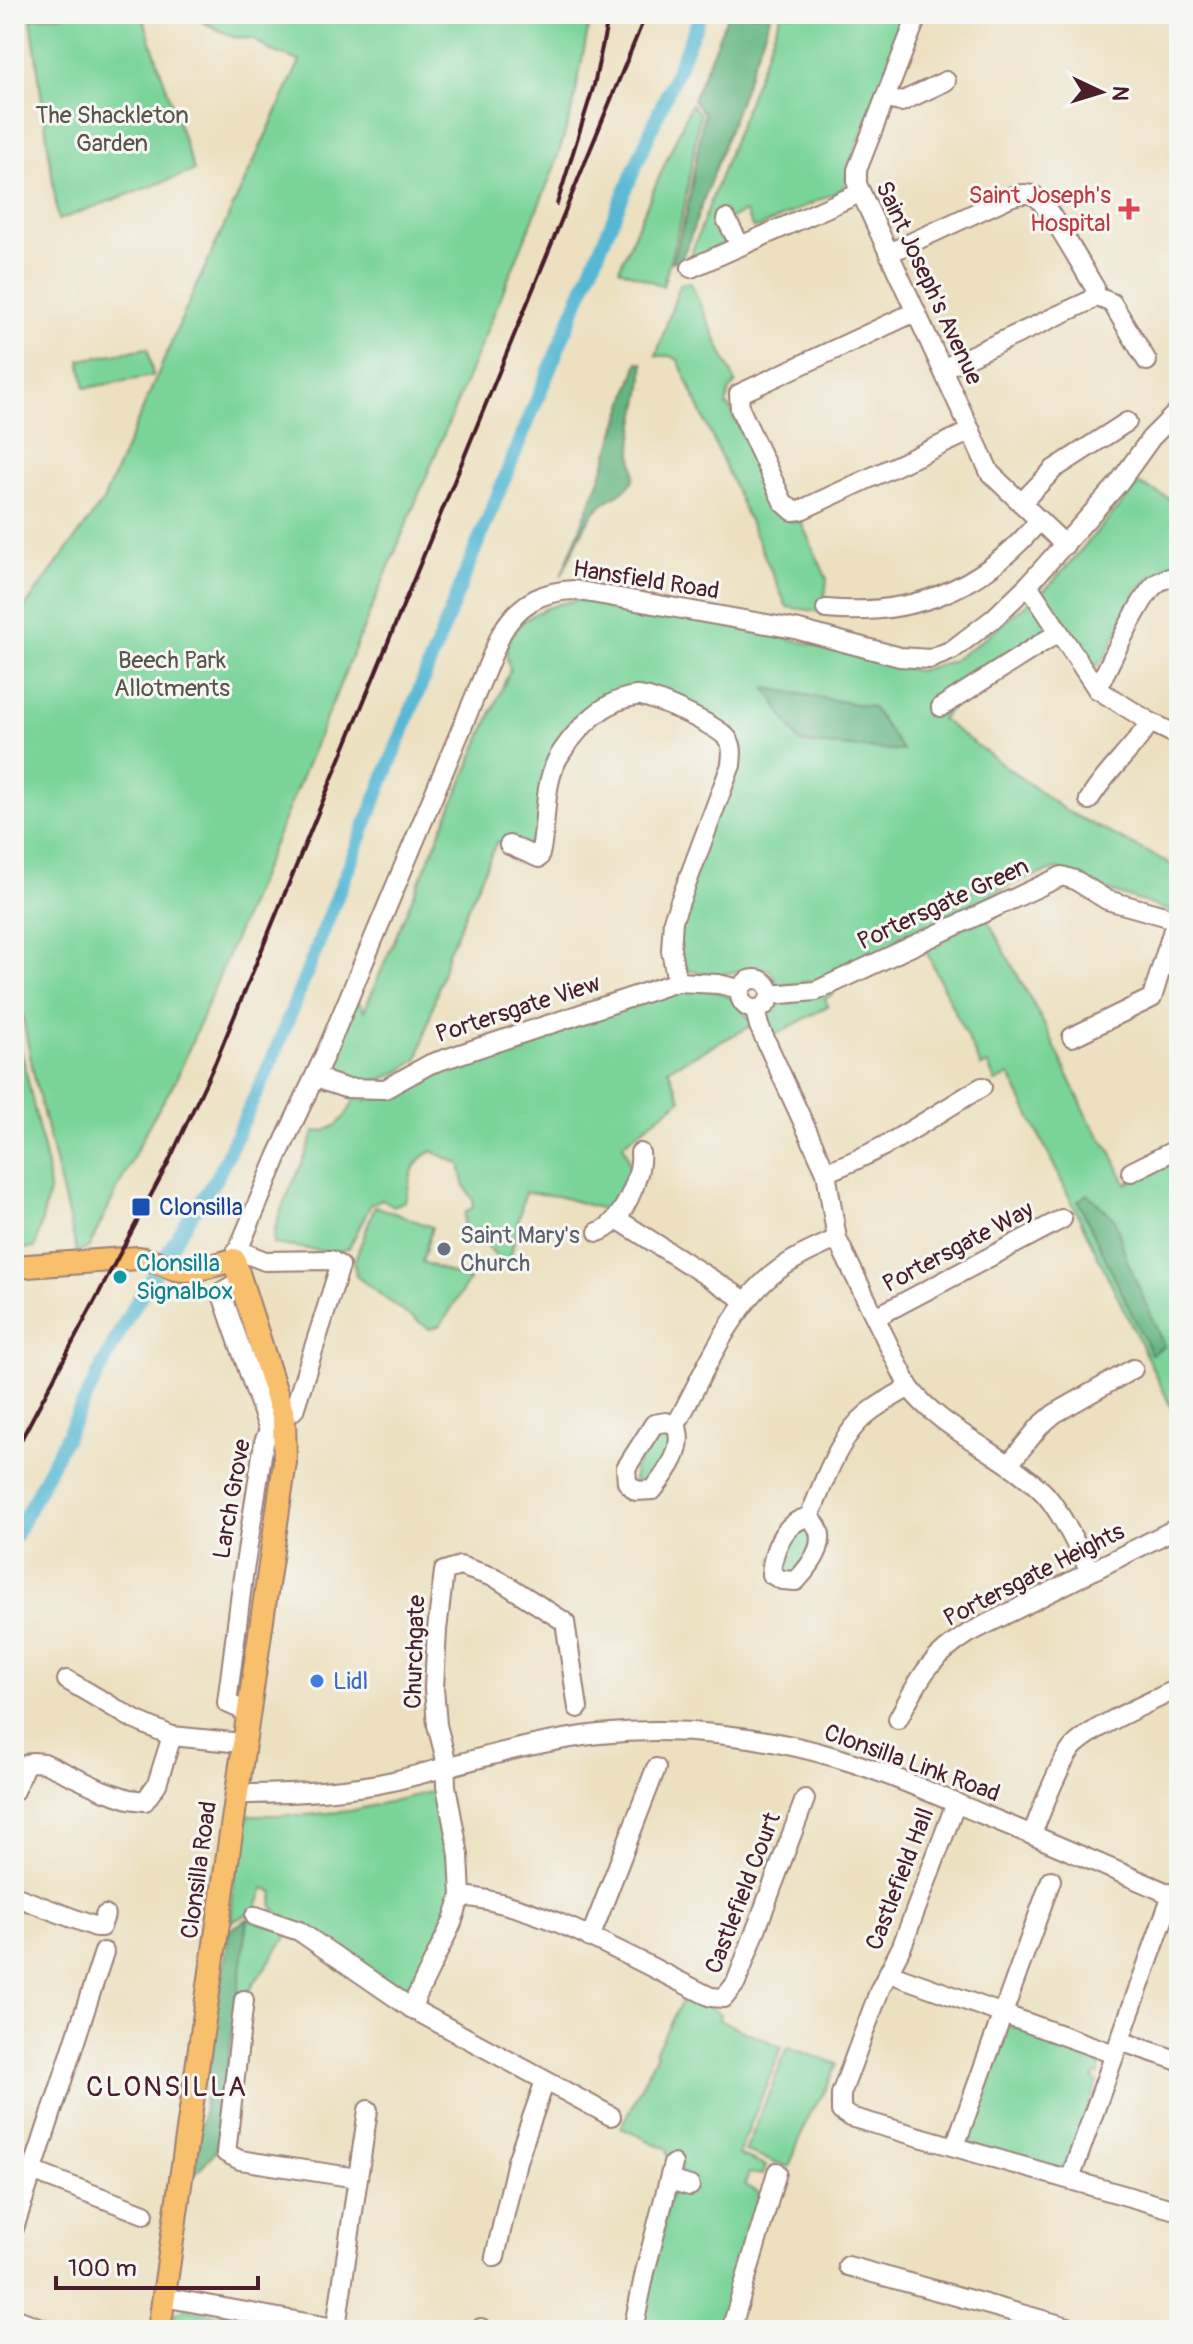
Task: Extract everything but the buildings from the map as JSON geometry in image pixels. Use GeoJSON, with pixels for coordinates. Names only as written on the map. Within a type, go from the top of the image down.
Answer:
{"type":"FeatureCollection","features":[{"type":"Feature","properties":{"kind":"main road"},"geometry":{"type":"LineString","coordinates":[[14,1267],[151,1259],[186,1270],[237,1264]]}},
{"type":"Feature","properties":{"kind":"main road","name":"Clonsilla Road"},"geometry":{"type":"LineString","coordinates":[[159,2330],[285,1462],[280,1426],[250,1344],[237,1264]]}},
{"type":"Feature","properties":{"kind":"street","name":"Saint Joseph's Avenue"},"geometry":{"type":"LineString","coordinates":[[918,14],[857,170],[857,184],[990,473],[1065,545]]}},
{"type":"Feature","properties":{"kind":"street"},"geometry":{"type":"LineString","coordinates":[[885,99],[901,102],[946,81]]}},
{"type":"Feature","properties":{"kind":"street"},"geometry":{"type":"LineString","coordinates":[[691,268],[860,193]]}},
{"type":"Feature","properties":{"kind":"street"},"geometry":{"type":"LineString","coordinates":[[889,253],[1022,193],[1037,197],[1095,288],[1095,296]]}},
{"type":"Feature","properties":{"kind":"street"},"geometry":{"type":"LineString","coordinates":[[726,219],[740,245]]}},
{"type":"Feature","properties":{"kind":"street"},"geometry":{"type":"LineString","coordinates":[[1095,296],[1112,303],[1147,361]]}},
{"type":"Feature","properties":{"kind":"street"},"geometry":{"type":"LineString","coordinates":[[942,369],[1095,296]]}},
{"type":"Feature","properties":{"kind":"street"},"geometry":{"type":"LineString","coordinates":[[915,312],[739,394],[740,409],[783,502],[793,511],[801,510],[971,431]]}},
{"type":"Feature","properties":{"kind":"street","name":"Hansfield Road"},"geometry":{"type":"LineString","coordinates":[[237,1264],[501,634],[511,618],[526,604],[553,590],[574,590],[795,629],[900,657],[930,659],[952,650],[994,618],[1028,585],[1118,484],[1151,438],[1179,410]]}},
{"type":"Feature","properties":{"kind":"street"},"geometry":{"type":"LineString","coordinates":[[1021,503],[1054,469],[1119,431]]}},
{"type":"Feature","properties":{"kind":"street"},"geometry":{"type":"LineString","coordinates":[[826,609],[860,613],[937,598],[975,580],[1009,553],[1039,521]]}},
{"type":"Feature","properties":{"kind":"street"},"geometry":{"type":"LineString","coordinates":[[1097,689],[1137,611],[1154,585],[1170,577],[1179,577]]}},
{"type":"Feature","properties":{"kind":"street"},"geometry":{"type":"LineString","coordinates":[[1028,585],[1097,689],[1179,736]]}},
{"type":"Feature","properties":{"kind":"street"},"geometry":{"type":"LineString","coordinates":[[873,611],[874,630]]}},
{"type":"Feature","properties":{"kind":"street"},"geometry":{"type":"LineString","coordinates":[[941,707],[1059,632]]}},
{"type":"Feature","properties":{"kind":"street"},"geometry":{"type":"LineString","coordinates":[[509,845],[539,858],[547,791],[560,754],[590,718],[617,702],[638,695],[687,713],[725,735],[732,747],[731,765],[673,920],[671,950],[677,982]]}},
{"type":"Feature","properties":{"kind":"street"},"geometry":{"type":"LineString","coordinates":[[1089,800],[1150,722]]}},
{"type":"Feature","properties":{"kind":"street","name":"Portersgate Green"},"geometry":{"type":"LineString","coordinates":[[770,995],[816,991],[1062,876],[1075,880],[1107,900],[1178,920]]}},
{"type":"Feature","properties":{"kind":"street"},"geometry":{"type":"LineString","coordinates":[[1072,1037],[1152,998],[1178,920]]}},
{"type":"Feature","properties":{"kind":"street"},"geometry":{"type":"LineString","coordinates":[[755,1010],[764,1007],[770,995],[765,984],[756,978],[740,989],[742,1002],[755,1010],[759,1026],[826,1172],[837,1239],[909,1387],[920,1402],[1009,1464],[1045,1494],[1090,1571]]}},
{"type":"Feature","properties":{"kind":"street","name":"Portersgate View"},"geometry":{"type":"LineString","coordinates":[[316,1074],[327,1082],[345,1088],[385,1089],[430,1064],[677,982],[718,984],[740,989]]}},
{"type":"Feature","properties":{"kind":"street"},"geometry":{"type":"LineString","coordinates":[[826,1172],[874,1151],[982,1087]]}},
{"type":"Feature","properties":{"kind":"street"},"geometry":{"type":"LineString","coordinates":[[1131,1172],[1179,1148]]}},
{"type":"Feature","properties":{"kind":"street"},"geometry":{"type":"LineString","coordinates":[[598,1232],[608,1230],[617,1219],[641,1170],[640,1153]]}},
{"type":"Feature","properties":{"kind":"street"},"geometry":{"type":"LineString","coordinates":[[617,1219],[746,1301]]}},
{"type":"Feature","properties":{"kind":"street","name":"Portersgate Way"},"geometry":{"type":"LineString","coordinates":[[876,1317],[1062,1219]]}},
{"type":"Feature","properties":{"kind":"street"},"geometry":{"type":"LineString","coordinates":[[676,1425],[746,1301],[772,1275],[803,1253],[837,1239]]}},
{"type":"Feature","properties":{"kind":"street","name":"Clonsilla Road"},"geometry":{"type":"LineString","coordinates":[[237,1264],[331,1260],[340,1266],[294,1410],[280,1426]]}},
{"type":"Feature","properties":{"kind":"street"},"geometry":{"type":"LineString","coordinates":[[1009,1464],[1054,1414],[1133,1369]]}},
{"type":"Feature","properties":{"kind":"street"},"geometry":{"type":"LineString","coordinates":[[809,1517],[837,1453],[857,1423],[909,1387]]}},
{"type":"Feature","properties":{"kind":"street","name":"Larch Grove"},"geometry":{"type":"LineString","coordinates":[[247,1712],[227,1703],[264,1442],[280,1426]]}},
{"type":"Feature","properties":{"kind":"street","name":"Portersgate Heights"},"geometry":{"type":"LineString","coordinates":[[898,1719],[920,1676],[947,1647],[1179,1527]]}},
{"type":"Feature","properties":{"kind":"street","name":"Churchgate"},"geometry":{"type":"LineString","coordinates":[[445,1767],[435,1711],[434,1670],[444,1571],[472,1568],[496,1578],[565,1622],[578,1708]]}},
{"type":"Feature","properties":{"kind":"street","name":"Larch Grove"},"geometry":{"type":"LineString","coordinates":[[243,1577],[267,1579]]}},
{"type":"Feature","properties":{"kind":"street"},"geometry":{"type":"LineString","coordinates":[[67,1680],[135,1720],[172,1736],[242,1743]]}},
{"type":"Feature","properties":{"kind":"street"},"geometry":{"type":"LineString","coordinates":[[1032,1834],[1075,1745],[1179,1688]]}},
{"type":"Feature","properties":{"kind":"street","name":"Clonsilla Link Road"},"geometry":{"type":"LineString","coordinates":[[237,1794],[353,1788],[554,1740],[648,1731],[684,1732],[762,1741],[839,1758],[1032,1834],[1176,1896]]}},
{"type":"Feature","properties":{"kind":"street"},"geometry":{"type":"LineString","coordinates":[[14,1791],[25,1765],[32,1762],[44,1763],[115,1795],[145,1801],[157,1784],[172,1736]]}},
{"type":"Feature","properties":{"kind":"street"},"geometry":{"type":"LineString","coordinates":[[411,2008],[452,1923],[461,1896],[459,1855],[445,1767]]}},
{"type":"Feature","properties":{"kind":"street"},"geometry":{"type":"LineString","coordinates":[[590,1938],[656,1768]]}},
{"type":"Feature","properties":{"kind":"street","name":"Castlefield Court"},"geometry":{"type":"LineString","coordinates":[[461,1896],[513,1905],[590,1938],[711,1997],[724,1998],[736,1983],[805,1799]]}},
{"type":"Feature","properties":{"kind":"street","name":"Castlefield Hall"},"geometry":{"type":"LineString","coordinates":[[956,1803],[880,1989],[841,2094],[841,2111],[850,2117],[1179,2211]]}},
{"type":"Feature","properties":{"kind":"street"},"geometry":{"type":"LineString","coordinates":[[955,2146],[1051,1880]]}},
{"type":"Feature","properties":{"kind":"street"},"geometry":{"type":"LineString","coordinates":[[14,1896],[96,1927],[101,1927],[105,1915]]}},
{"type":"Feature","properties":{"kind":"street"},"geometry":{"type":"LineString","coordinates":[[1070,2179],[1176,1896]]}},
{"type":"Feature","properties":{"kind":"street"},"geometry":{"type":"LineString","coordinates":[[255,1916],[299,1931],[411,2008],[611,2116]]}},
{"type":"Feature","properties":{"kind":"street"},"geometry":{"type":"LineString","coordinates":[[14,2228],[104,1952]]}},
{"type":"Feature","properties":{"kind":"street","name":"Castlefield Hall"},"geometry":{"type":"LineString","coordinates":[[889,1973],[1003,2014],[1117,2048],[1179,2061]]}},
{"type":"Feature","properties":{"kind":"street"},"geometry":{"type":"LineString","coordinates":[[244,2000],[225,2140],[226,2153],[240,2160],[357,2178]]}},
{"type":"Feature","properties":{"kind":"street"},"geometry":{"type":"LineString","coordinates":[[495,2257],[517,2161],[545,2081]]}},
{"type":"Feature","properties":{"kind":"street"},"geometry":{"type":"LineString","coordinates":[[163,2297],[340,2328],[368,2110]]}},
{"type":"Feature","properties":{"kind":"street"},"geometry":{"type":"LineString","coordinates":[[32,2171],[144,2214]]}},
{"type":"Feature","properties":{"kind":"street"},"geometry":{"type":"LineString","coordinates":[[633,2330],[671,2172],[690,2186]]}},
{"type":"Feature","properties":{"kind":"street"},"geometry":{"type":"LineString","coordinates":[[731,2330],[777,2172]]}},
{"type":"Feature","properties":{"kind":"street"},"geometry":{"type":"LineString","coordinates":[[848,2266],[1067,2329]]}},
{"type":"Feature","properties":{"kind":"street"},"geometry":{"type":"LineString","coordinates":[[14,2318],[46,2330]]}},
{"type":"Feature","properties":{"kind":"green space","name":"The Shackleton Garden"},"geometry":{"type":"Polygon","coordinates":[[[73,14],[142,14],[194,171],[58,220],[31,18],[73,14]]]}},
{"type":"Feature","properties":{"kind":"green space","name":"Beech Park Allotments"},"geometry":{"type":"Polygon","coordinates":[[[187,14],[591,14],[573,107],[553,171],[176,1080],[150,1123],[90,1245],[77,1252],[34,1076],[14,972],[14,622],[103,501],[189,302],[300,61],[271,51],[253,39],[233,37],[187,14]]]}},
{"type":"Feature","properties":{"kind":"green space"},"geometry":{"type":"Polygon","coordinates":[[[728,14],[771,14],[688,243],[681,260],[672,262],[687,211],[704,113],[693,100],[728,14]]]}},
{"type":"Feature","properties":{"kind":"green space"},"geometry":{"type":"Polygon","coordinates":[[[781,14],[908,14],[841,190],[760,227],[753,228],[745,212],[723,221],[729,241],[687,265],[781,14]]]}},
{"type":"Feature","properties":{"kind":"green space"},"geometry":{"type":"Polygon","coordinates":[[[691,104],[700,114],[684,209],[663,286],[619,269],[691,104]]]}},
{"type":"Feature","properties":{"kind":"green space"},"geometry":{"type":"Polygon","coordinates":[[[690,282],[736,383],[729,391],[726,406],[729,406],[779,515],[792,522],[800,520],[827,579],[823,612],[787,607],[678,360],[671,356],[656,356],[680,284],[690,282]]]}},
{"type":"Feature","properties":{"kind":"green space"},"geometry":{"type":"Polygon","coordinates":[[[148,348],[153,376],[85,388],[80,360],[148,348]]]}},
{"type":"Feature","properties":{"kind":"green space"},"geometry":{"type":"Polygon","coordinates":[[[638,362],[643,363],[643,375],[632,443],[634,478],[627,488],[600,506],[591,517],[561,576],[601,476],[638,362]]]}},
{"type":"Feature","properties":{"kind":"green space"},"geometry":{"type":"Polygon","coordinates":[[[1139,484],[1179,503],[1179,568],[1154,574],[1137,593],[1103,660],[1094,668],[1086,665],[1061,616],[979,680],[941,719],[1066,811],[1179,868],[1179,914],[1101,888],[1057,869],[1019,881],[978,902],[1045,1026],[1090,1122],[1112,1153],[1126,1184],[1179,1157],[1179,1423],[1010,1075],[995,1082],[988,1064],[981,1067],[919,936],[813,981],[779,986],[770,970],[749,969],[713,975],[681,968],[676,941],[730,731],[620,695],[587,710],[551,763],[539,832],[530,850],[513,848],[497,841],[448,953],[418,1059],[381,1080],[358,1080],[339,1072],[335,1059],[357,998],[364,1011],[510,670],[507,653],[510,639],[530,617],[560,604],[591,599],[754,630],[917,671],[952,661],[1051,584],[1139,484]]]}},
{"type":"Feature","properties":{"kind":"green space"},"geometry":{"type":"Polygon","coordinates":[[[766,688],[872,707],[903,751],[800,743],[766,688]]]}},
{"type":"Feature","properties":{"kind":"green space"},"geometry":{"type":"Polygon","coordinates":[[[694,987],[729,997],[741,1007],[753,1025],[668,1069],[681,1099],[623,1144],[630,1165],[630,1180],[610,1211],[557,1196],[525,1192],[508,1267],[486,1245],[462,1242],[465,1213],[473,1207],[473,1200],[464,1184],[460,1164],[432,1151],[415,1166],[405,1201],[394,1206],[382,1199],[371,1204],[349,1248],[334,1253],[273,1244],[284,1202],[314,1132],[329,1129],[340,1122],[355,1097],[364,1100],[379,1098],[432,1069],[454,1069],[569,1023],[694,987]]]}},
{"type":"Feature","properties":{"kind":"green space"},"geometry":{"type":"Polygon","coordinates":[[[831,988],[834,994],[825,998],[828,1006],[771,1037],[766,1020],[769,1008],[831,988]]]}},
{"type":"Feature","properties":{"kind":"green space"},"geometry":{"type":"Polygon","coordinates":[[[14,1018],[47,1167],[49,1192],[35,1248],[14,1249],[14,1018]]]}},
{"type":"Feature","properties":{"kind":"green space"},"geometry":{"type":"Polygon","coordinates":[[[1088,1194],[1115,1220],[1126,1258],[1164,1346],[1151,1354],[1078,1201],[1088,1194]]]}},
{"type":"Feature","properties":{"kind":"green space"},"geometry":{"type":"Polygon","coordinates":[[[375,1206],[432,1227],[422,1262],[469,1280],[441,1325],[430,1329],[356,1276],[354,1262],[375,1206]]]}},
{"type":"Feature","properties":{"kind":"green space"},"geometry":{"type":"Polygon","coordinates":[[[660,1432],[671,1434],[674,1441],[663,1463],[646,1485],[634,1486],[634,1468],[660,1432]]]}},
{"type":"Feature","properties":{"kind":"green space"},"geometry":{"type":"Polygon","coordinates":[[[797,1519],[822,1535],[789,1581],[772,1561],[797,1519]]]}},
{"type":"Feature","properties":{"kind":"green space"},"geometry":{"type":"Polygon","coordinates":[[[439,1792],[456,1875],[451,1905],[416,1983],[401,1989],[394,1988],[279,1913],[272,1907],[274,1892],[264,1888],[256,1910],[231,1922],[237,1854],[249,1815],[350,1811],[439,1792]]]}},
{"type":"Feature","properties":{"kind":"green space"},"geometry":{"type":"Polygon","coordinates":[[[248,1919],[287,1931],[287,1936],[246,1995],[237,1992],[248,1919]]]}},
{"type":"Feature","properties":{"kind":"green space"},"geometry":{"type":"Polygon","coordinates":[[[248,1919],[216,2151],[194,2175],[229,1930],[248,1919]]]}},
{"type":"Feature","properties":{"kind":"green space"},"geometry":{"type":"Polygon","coordinates":[[[686,1993],[720,2014],[719,2020],[782,2047],[738,2155],[766,2166],[763,2175],[749,2173],[745,2185],[759,2193],[761,2199],[723,2330],[638,2330],[668,2201],[681,2177],[679,2161],[668,2156],[667,2149],[621,2128],[686,1993]]]}},
{"type":"Feature","properties":{"kind":"green space"},"geometry":{"type":"Polygon","coordinates":[[[1006,2025],[1093,2056],[1100,2065],[1099,2075],[1095,2074],[1093,2080],[1097,2082],[1067,2163],[1062,2168],[1050,2168],[965,2140],[1006,2025]]]}},
{"type":"Feature","properties":{"kind":"green space"},"geometry":{"type":"Polygon","coordinates":[[[788,2047],[837,2064],[824,2093],[810,2112],[789,2167],[745,2152],[788,2047]]]}},
{"type":"Feature","properties":{"kind":"green space"},"geometry":{"type":"Polygon","coordinates":[[[184,2309],[316,2330],[172,2330],[174,2314],[184,2309]]]}},
{"type":"Feature","properties":{"kind":"waterway"},"geometry":{"type":"LineString","coordinates":[[14,1538],[127,1318],[217,1177],[272,1060],[472,557],[701,14]]}},
{"type":"Feature","properties":{"kind":"railway"},"geometry":{"type":"LineString","coordinates":[[557,204],[594,85],[609,14]]}},
{"type":"Feature","properties":{"kind":"railway"},"geometry":{"type":"LineString","coordinates":[[14,1453],[168,1163],[216,1061],[646,14]]}},
{"type":"Feature","properties":{"kind":"place","name":"Saint Joseph's Hospital"},"geometry":{"type":"Point","coordinates":[1129,209]}},
{"type":"Feature","properties":{"kind":"place","name":"Clonsilla"},"geometry":{"type":"Point","coordinates":[141,1207]}},
{"type":"Feature","properties":{"kind":"place","name":"Saint Mary's Church"},"geometry":{"type":"Point","coordinates":[444,1249]}},
{"type":"Feature","properties":{"kind":"place","name":"Clonsilla Signalbox"},"geometry":{"type":"Point","coordinates":[120,1277]}},
{"type":"Feature","properties":{"kind":"place","name":"Lidl"},"geometry":{"type":"Point","coordinates":[317,1681]}},
{"type":"Feature","properties":{"kind":"district","name":"CLONSILLA"},"geometry":{"type":"Point","coordinates":[167,2087]}}]}
